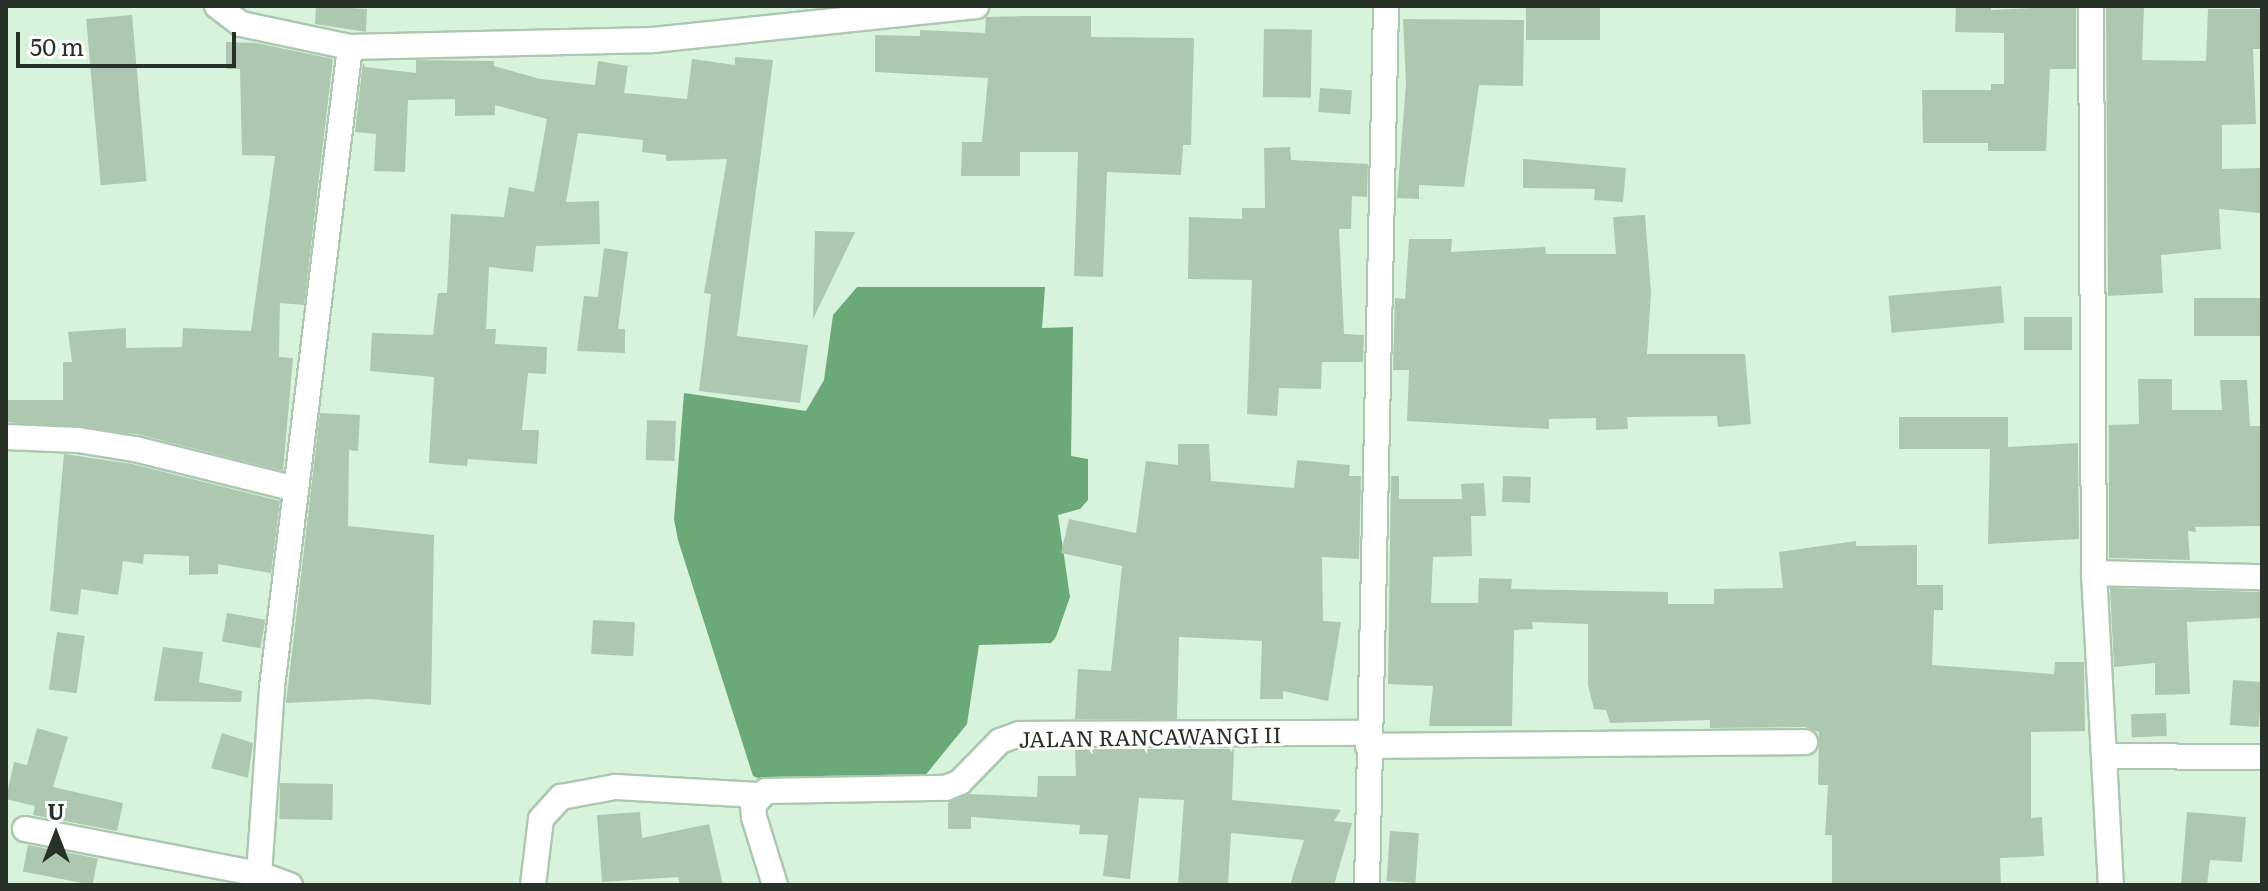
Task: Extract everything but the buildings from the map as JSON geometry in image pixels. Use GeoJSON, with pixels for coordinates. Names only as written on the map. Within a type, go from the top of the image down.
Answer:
{"type":"FeatureCollection","features":[{"type":"Feature","properties":{"kind":"street"},"geometry":{"type":"LineString","coordinates":[[217,6],[241,24],[350,47],[653,40],[976,6]]}},
{"type":"Feature","properties":{"kind":"street"},"geometry":{"type":"LineString","coordinates":[[1367,885],[1386,6]]}},
{"type":"Feature","properties":{"kind":"street"},"geometry":{"type":"LineString","coordinates":[[2091,6],[2094,573],[2111,885]]}},
{"type":"Feature","properties":{"kind":"street"},"geometry":{"type":"LineString","coordinates":[[259,874],[263,786],[295,489],[350,47]]}},
{"type":"Feature","properties":{"kind":"street"},"geometry":{"type":"LineString","coordinates":[[6,437],[78,440],[135,449],[295,489]]}},
{"type":"Feature","properties":{"kind":"street"},"geometry":{"type":"LineString","coordinates":[[2094,573],[2262,577]]}},
{"type":"Feature","properties":{"kind":"street","name":"JALAN RANCAWANGI II"},"geometry":{"type":"LineString","coordinates":[[533,885],[541,819],[561,797],[615,787],[759,795],[766,791],[946,788],[960,782],[1000,741],[1019,734],[1368,740],[1805,742]]}},
{"type":"Feature","properties":{"kind":"street"},"geometry":{"type":"LineString","coordinates":[[2104,756],[2262,757]]}},
{"type":"Feature","properties":{"kind":"street"},"geometry":{"type":"LineString","coordinates":[[759,795],[754,817],[775,885]]}},
{"type":"Feature","properties":{"kind":"street"},"geometry":{"type":"LineString","coordinates":[[25,829],[259,874],[290,885]]}},
{"type":"Feature","properties":{"kind":"shaded area"},"geometry":{"type":"Polygon","coordinates":[[[857,287],[1045,287],[1042,328],[1073,327],[1071,456],[1088,459],[1088,500],[1080,509],[1058,515],[1070,597],[1056,637],[1051,643],[979,645],[967,724],[919,783],[770,783],[753,776],[678,540],[674,519],[684,393],[806,411],[824,380],[833,315],[857,287]]]}}]}
